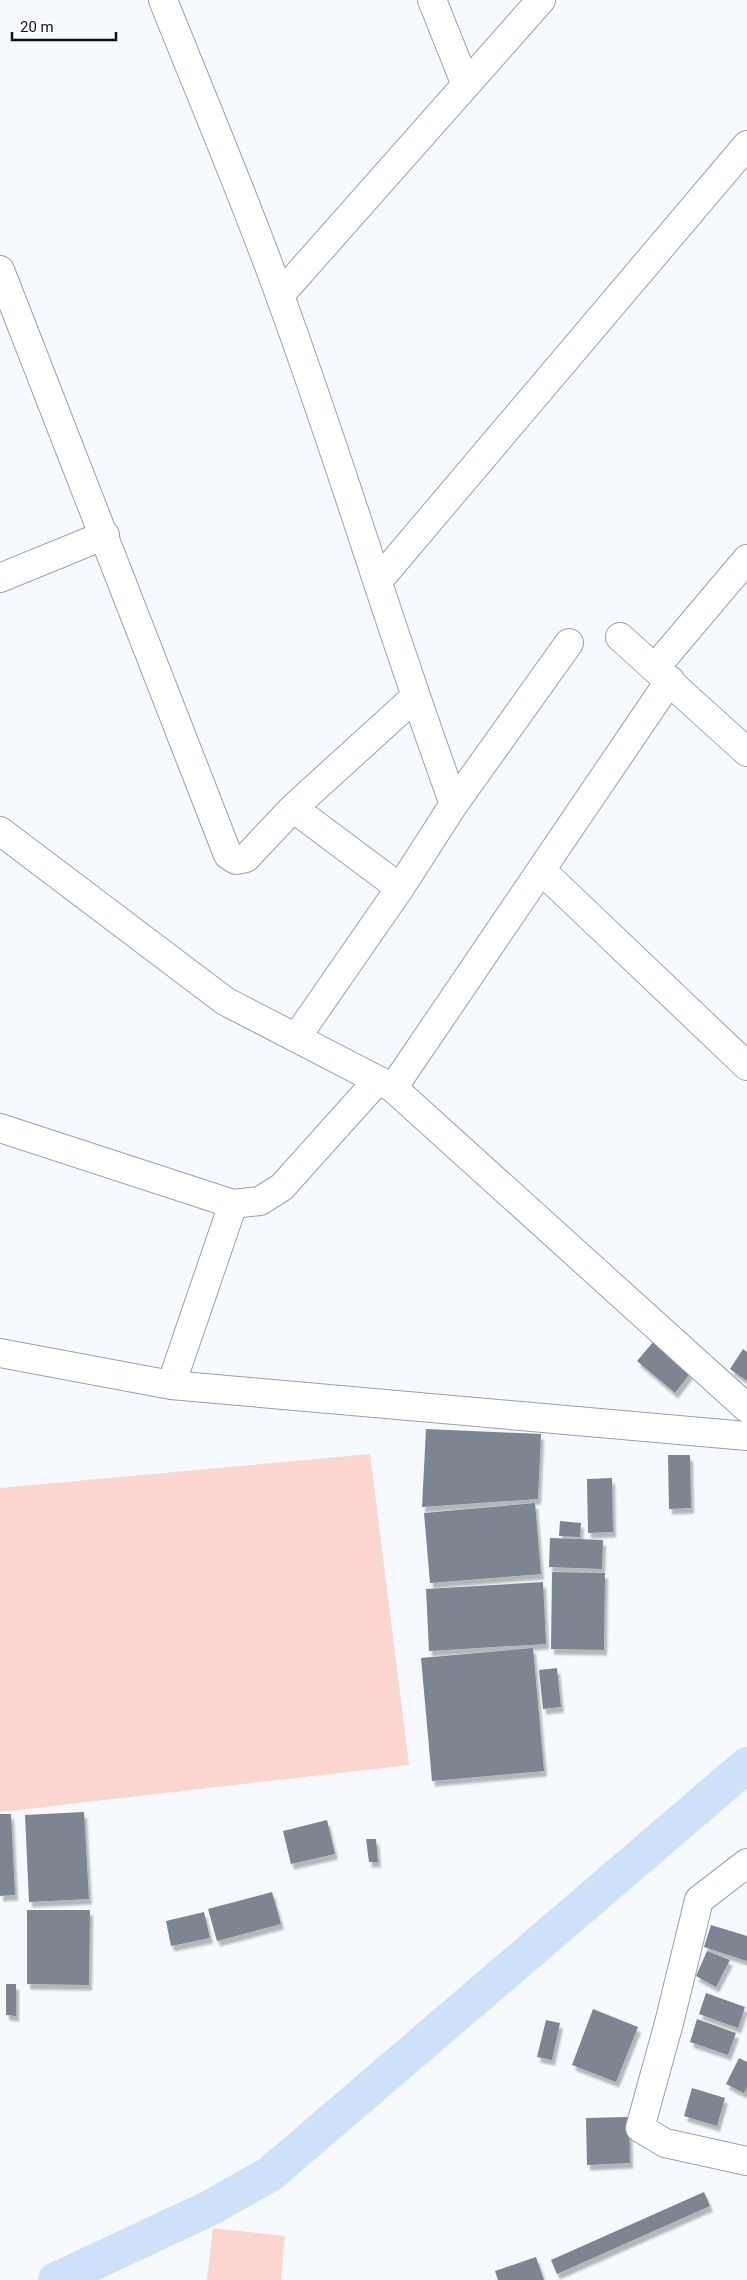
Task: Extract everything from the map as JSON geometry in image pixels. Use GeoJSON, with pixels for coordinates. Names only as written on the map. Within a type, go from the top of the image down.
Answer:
{"type":"FeatureCollection","features":[{"type":"Feature","properties":{"kind":"street"},"geometry":{"type":"LineString","coordinates":[[163,0],[280,295],[378,581],[415,697],[454,804]]}},
{"type":"Feature","properties":{"kind":"street"},"geometry":{"type":"LineString","coordinates":[[432,0],[466,85]]}},
{"type":"Feature","properties":{"kind":"street"},"geometry":{"type":"LineString","coordinates":[[280,295],[541,0]]}},
{"type":"Feature","properties":{"kind":"street"},"geometry":{"type":"LineString","coordinates":[[378,581],[747,145]]}},
{"type":"Feature","properties":{"kind":"street"},"geometry":{"type":"LineString","coordinates":[[0,270],[6,306],[105,536],[228,855],[236,860],[246,858],[293,808],[415,697]]}},
{"type":"Feature","properties":{"kind":"street"},"geometry":{"type":"LineString","coordinates":[[0,578],[105,536]]}},
{"type":"Feature","properties":{"kind":"street"},"geometry":{"type":"LineString","coordinates":[[0,1128],[232,1204],[260,1201],[282,1187],[385,1084],[541,870],[663,674],[747,559]]}},
{"type":"Feature","properties":{"kind":"street"},"geometry":{"type":"LineString","coordinates":[[620,637],[747,752]]}},
{"type":"Feature","properties":{"kind":"street"},"geometry":{"type":"LineString","coordinates":[[296,1038],[400,888],[454,804],[569,643]]}},
{"type":"Feature","properties":{"kind":"street"},"geometry":{"type":"LineString","coordinates":[[293,808],[400,888]]}},
{"type":"Feature","properties":{"kind":"street"},"geometry":{"type":"LineString","coordinates":[[0,831],[225,1001],[385,1084],[747,1408]]}},
{"type":"Feature","properties":{"kind":"street"},"geometry":{"type":"LineString","coordinates":[[541,870],[747,1066]]}},
{"type":"Feature","properties":{"kind":"street"},"geometry":{"type":"LineString","coordinates":[[171,1385],[232,1204]]}},
{"type":"Feature","properties":{"kind":"street"},"geometry":{"type":"LineString","coordinates":[[0,1353],[171,1385],[747,1436]]}},
{"type":"Feature","properties":{"kind":"street"},"geometry":{"type":"LineString","coordinates":[[747,1863],[699,1900],[670,2023],[640,2128],[665,2144],[747,2161]]}},
{"type":"Feature","properties":{"kind":"shaded area"},"geometry":{"type":"Polygon","coordinates":[[[370,1454],[409,1765],[0,1812],[0,1488],[370,1454]]]}},
{"type":"Feature","properties":{"kind":"shaded area"},"geometry":{"type":"Polygon","coordinates":[[[213,2228],[285,2236],[281,2280],[207,2280],[213,2228]]]}},
{"type":"Feature","properties":{"kind":"building"},"geometry":{"type":"Polygon","coordinates":[[[654,1341],[691,1372],[675,1393],[637,1361],[654,1341]]]}},
{"type":"Feature","properties":{"kind":"building"},"geometry":{"type":"Polygon","coordinates":[[[743,1349],[747,1352],[747,1381],[730,1369],[743,1349]]]}},
{"type":"Feature","properties":{"kind":"building"},"geometry":{"type":"Polygon","coordinates":[[[426,1429],[541,1434],[538,1499],[422,1507],[426,1429]]]}},
{"type":"Feature","properties":{"kind":"building"},"geometry":{"type":"Polygon","coordinates":[[[668,1455],[690,1455],[691,1508],[669,1509],[668,1455]]]}},
{"type":"Feature","properties":{"kind":"building"},"geometry":{"type":"Polygon","coordinates":[[[612,1478],[613,1532],[588,1533],[587,1479],[612,1478]]]}},
{"type":"Feature","properties":{"kind":"building"},"geometry":{"type":"Polygon","coordinates":[[[535,1503],[541,1574],[430,1583],[424,1513],[535,1503]]]}},
{"type":"Feature","properties":{"kind":"building"},"geometry":{"type":"Polygon","coordinates":[[[560,1521],[581,1523],[580,1537],[559,1536],[560,1521]]]}},
{"type":"Feature","properties":{"kind":"building"},"geometry":{"type":"Polygon","coordinates":[[[550,1538],[603,1540],[602,1569],[549,1567],[550,1538]]]}},
{"type":"Feature","properties":{"kind":"building"},"geometry":{"type":"Polygon","coordinates":[[[552,1572],[605,1573],[604,1650],[551,1649],[552,1572]]]}},
{"type":"Feature","properties":{"kind":"building"},"geometry":{"type":"Polygon","coordinates":[[[543,1582],[546,1644],[429,1651],[426,1589],[543,1582]]]}},
{"type":"Feature","properties":{"kind":"building"},"geometry":{"type":"Polygon","coordinates":[[[533,1648],[544,1771],[432,1781],[421,1658],[533,1648]]]}},
{"type":"Feature","properties":{"kind":"building"},"geometry":{"type":"Polygon","coordinates":[[[557,1668],[561,1707],[543,1709],[539,1670],[557,1668]]]}},
{"type":"Feature","properties":{"kind":"building"},"geometry":{"type":"Polygon","coordinates":[[[84,1812],[89,1899],[29,1902],[25,1815],[84,1812]]]}},
{"type":"Feature","properties":{"kind":"building"},"geometry":{"type":"Polygon","coordinates":[[[0,1814],[11,1814],[15,1895],[0,1896],[0,1814]]]}},
{"type":"Feature","properties":{"kind":"building"},"geometry":{"type":"Polygon","coordinates":[[[327,1820],[335,1854],[291,1864],[283,1831],[327,1820]]]}},
{"type":"Feature","properties":{"kind":"building"},"geometry":{"type":"Polygon","coordinates":[[[366,1839],[376,1839],[378,1862],[369,1862],[366,1839]]]}},
{"type":"Feature","properties":{"kind":"building"},"geometry":{"type":"Polygon","coordinates":[[[272,1892],[281,1924],[217,1941],[208,1909],[272,1892]]]}},
{"type":"Feature","properties":{"kind":"building"},"geometry":{"type":"Polygon","coordinates":[[[27,1910],[90,1910],[89,1985],[27,1984],[27,1910]]]}},
{"type":"Feature","properties":{"kind":"building"},"geometry":{"type":"Polygon","coordinates":[[[204,1912],[210,1938],[171,1946],[166,1921],[204,1912]]]}},
{"type":"Feature","properties":{"kind":"building"},"geometry":{"type":"Polygon","coordinates":[[[711,1925],[747,1936],[747,1961],[704,1947],[711,1925]]]}},
{"type":"Feature","properties":{"kind":"building"},"geometry":{"type":"Polygon","coordinates":[[[707,1951],[730,1960],[716,1987],[696,1976],[707,1951]]]}},
{"type":"Feature","properties":{"kind":"building"},"geometry":{"type":"Polygon","coordinates":[[[6,1984],[16,1984],[16,2016],[6,2015],[6,1984]]]}},
{"type":"Feature","properties":{"kind":"building"},"geometry":{"type":"Polygon","coordinates":[[[706,1993],[745,2007],[738,2028],[699,2014],[706,1993]]]}},
{"type":"Feature","properties":{"kind":"building"},"geometry":{"type":"Polygon","coordinates":[[[593,2009],[638,2027],[616,2082],[572,2065],[593,2009]]]}},
{"type":"Feature","properties":{"kind":"building"},"geometry":{"type":"Polygon","coordinates":[[[697,2019],[736,2033],[728,2055],[690,2042],[697,2019]]]}},
{"type":"Feature","properties":{"kind":"building"},"geometry":{"type":"Polygon","coordinates":[[[546,2020],[560,2023],[552,2060],[537,2057],[546,2020]]]}},
{"type":"Feature","properties":{"kind":"building"},"geometry":{"type":"Polygon","coordinates":[[[739,2058],[747,2062],[747,2087],[744,2093],[726,2084],[739,2058]]]}},
{"type":"Feature","properties":{"kind":"building"},"geometry":{"type":"Polygon","coordinates":[[[692,2088],[725,2098],[717,2126],[684,2116],[692,2088]]]}},
{"type":"Feature","properties":{"kind":"building"},"geometry":{"type":"Polygon","coordinates":[[[629,2117],[630,2163],[587,2165],[586,2118],[629,2117]]]}},
{"type":"Feature","properties":{"kind":"building"},"geometry":{"type":"Polygon","coordinates":[[[704,2192],[710,2206],[557,2274],[551,2260],[704,2192]]]}},
{"type":"Feature","properties":{"kind":"building"},"geometry":{"type":"Polygon","coordinates":[[[536,2257],[544,2280],[498,2280],[495,2271],[536,2257]]]}},
{"type":"Feature","properties":{"kind":"waterway"},"geometry":{"type":"LineString","coordinates":[[56,2280],[210,2208],[270,2174],[747,1765]]}}]}
